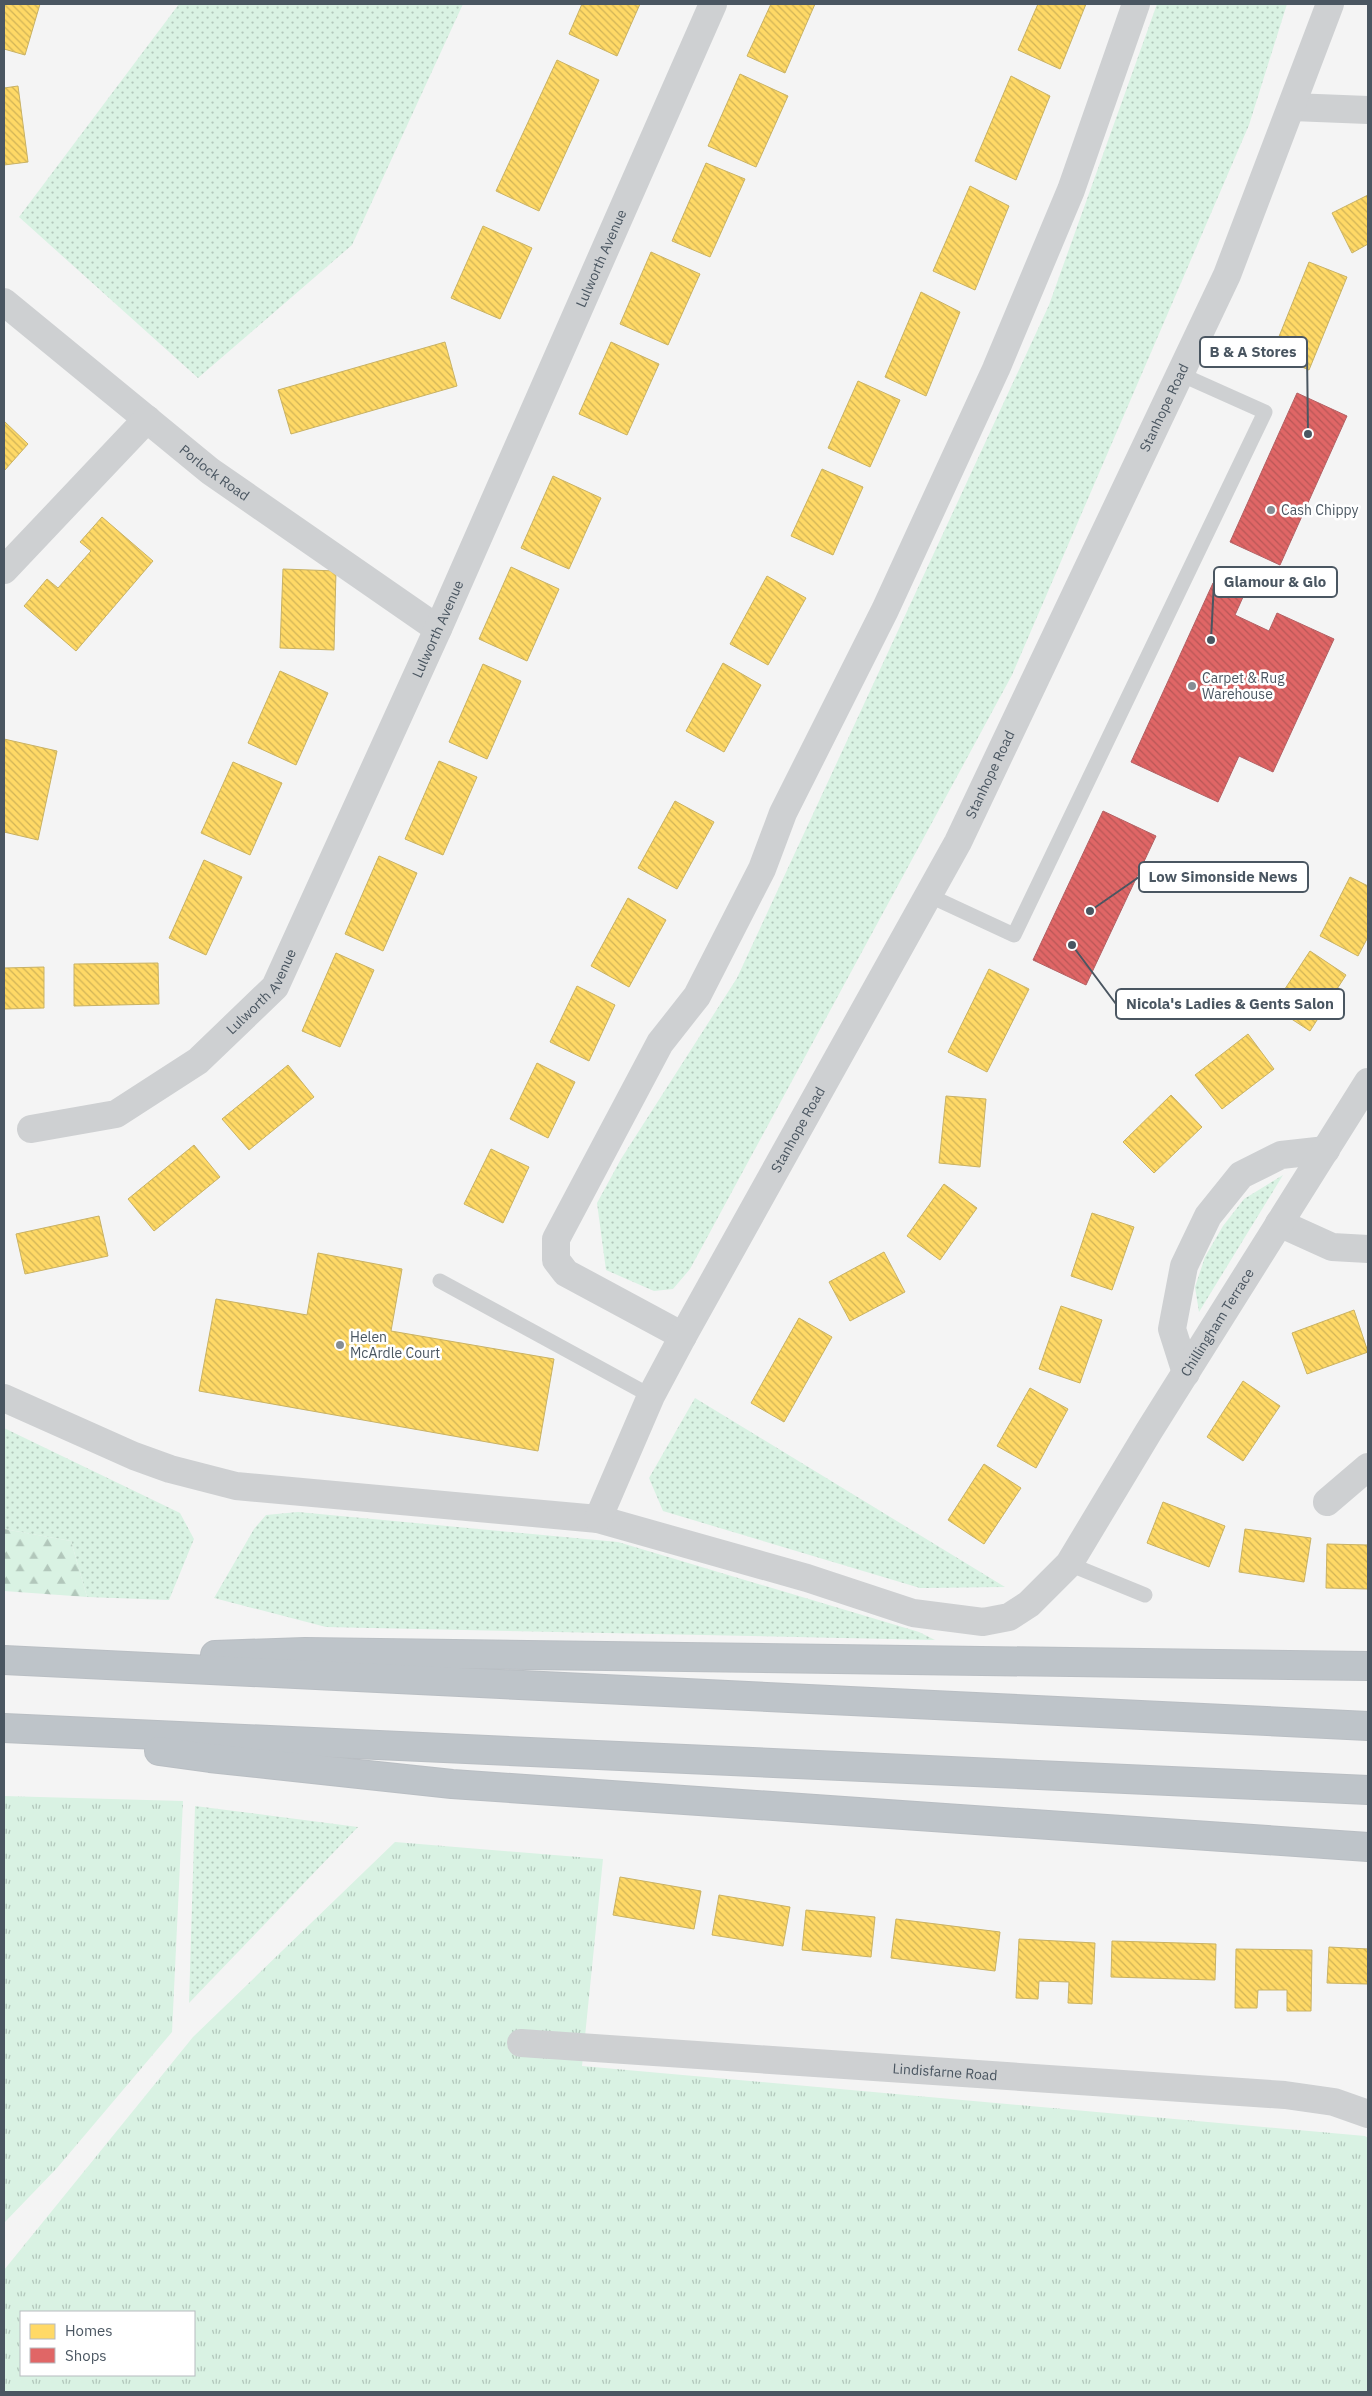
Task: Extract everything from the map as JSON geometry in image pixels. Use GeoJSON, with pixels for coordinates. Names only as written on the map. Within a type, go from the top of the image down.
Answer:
{"type":"FeatureCollection","features":[{"type":"Feature","properties":{"kind":"highway"},"geometry":{"type":"LineString","coordinates":[[9,1660],[306,1652],[1368,1666]]}},
{"type":"Feature","properties":{"kind":"highway"},"geometry":{"type":"LineString","coordinates":[[9,1660],[1368,1726]]}},
{"type":"Feature","properties":{"kind":"highway"},"geometry":{"type":"LineString","coordinates":[[9,1728],[1368,1790]]}},
{"type":"Feature","properties":{"kind":"highway"},"geometry":{"type":"LineString","coordinates":[[9,1728],[210,1758],[452,1784],[648,1796],[1368,1848]]}},
{"type":"Feature","properties":{"kind":"street","name":"Lulworth Avenue"},"geometry":{"type":"LineString","coordinates":[[31,1129],[116,1114],[198,1061],[275,987],[438,629],[713,4]]}},
{"type":"Feature","properties":{"kind":"street"},"geometry":{"type":"LineString","coordinates":[[683,1336],[566,1274],[556,1260],[556,1239],[660,1043],[697,996],[762,869],[783,813],[885,610],[996,369],[1071,190],[1136,4]]}},
{"type":"Feature","properties":{"kind":"street","name":"Stanhope Road"},"geometry":{"type":"LineString","coordinates":[[598,1519],[651,1396],[930,896],[958,842],[1227,275],[1330,4]]}},
{"type":"Feature","properties":{"kind":"street"},"geometry":{"type":"LineString","coordinates":[[1292,107],[1368,110]]}},
{"type":"Feature","properties":{"kind":"street","name":"Porlock Road"},"geometry":{"type":"LineString","coordinates":[[4,302],[210,472],[438,629]]}},
{"type":"Feature","properties":{"kind":"street"},"geometry":{"type":"LineString","coordinates":[[4,570],[147,419]]}},
{"type":"Feature","properties":{"kind":"street","name":"Chillingham Terrace"},"geometry":{"type":"LineString","coordinates":[[4,1398],[134,1456],[170,1469],[236,1486],[598,1519],[807,1578],[913,1613],[946,1619],[983,1622],[1009,1617],[1029,1604],[1069,1564],[1368,1082]]}},
{"type":"Feature","properties":{"kind":"street"},"geometry":{"type":"LineString","coordinates":[[1186,1373],[1172,1329],[1184,1266],[1208,1216],[1241,1175],[1281,1155],[1326,1150]]}},
{"type":"Feature","properties":{"kind":"street"},"geometry":{"type":"LineString","coordinates":[[1279,1223],[1332,1247],[1368,1249]]}},
{"type":"Feature","properties":{"kind":"street"},"geometry":{"type":"LineString","coordinates":[[1327,1502],[1368,1467]]}},
{"type":"Feature","properties":{"kind":"street","name":"Lindisfarne Road"},"geometry":{"type":"LineString","coordinates":[[520,2043],[1285,2095],[1334,2102],[1368,2114]]}},
{"type":"Feature","properties":{"kind":"lane"},"geometry":{"type":"LineString","coordinates":[[930,896],[1014,935],[1061,838],[1264,412],[1180,374]]}},
{"type":"Feature","properties":{"kind":"lane"},"geometry":{"type":"LineString","coordinates":[[440,1281],[651,1396]]}},
{"type":"Feature","properties":{"kind":"lane"},"geometry":{"type":"LineString","coordinates":[[1069,1564],[1144,1595]]}},
{"type":"Feature","properties":{"kind":"green space"},"geometry":{"type":"Polygon","coordinates":[[[179,4],[463,4],[352,245],[198,378],[19,217],[179,4]]]}},
{"type":"Feature","properties":{"kind":"green space"},"geometry":{"type":"Polygon","coordinates":[[[1157,4],[1287,4],[1249,125],[1012,675],[690,1269],[673,1289],[654,1291],[606,1270],[597,1203],[621,1159],[737,978],[1049,305],[1157,4]]]}},
{"type":"Feature","properties":{"kind":"green space"},"geometry":{"type":"Polygon","coordinates":[[[1283,1175],[1199,1312],[1195,1287],[1205,1257],[1223,1226],[1244,1199],[1283,1175]]]}},
{"type":"Feature","properties":{"kind":"green space"},"geometry":{"type":"Polygon","coordinates":[[[695,1398],[1005,1587],[920,1588],[663,1511],[649,1478],[695,1398]]]}},
{"type":"Feature","properties":{"kind":"green space"},"geometry":{"type":"Polygon","coordinates":[[[4,1428],[180,1513],[194,1539],[169,1600],[87,1597],[71,1541],[4,1529],[4,1428]]]}},
{"type":"Feature","properties":{"kind":"green space"},"geometry":{"type":"Polygon","coordinates":[[[298,1512],[618,1542],[919,1632],[935,1640],[326,1627],[214,1598],[254,1529],[266,1515],[298,1512]]]}},
{"type":"Feature","properties":{"kind":"green space"},"geometry":{"type":"Polygon","coordinates":[[[4,1529],[71,1541],[87,1597],[4,1591],[4,1529]]]}},
{"type":"Feature","properties":{"kind":"green space"},"geometry":{"type":"Polygon","coordinates":[[[4,1796],[183,1801],[172,2032],[57,2168],[4,2223],[4,1796]]]}},
{"type":"Feature","properties":{"kind":"green space"},"geometry":{"type":"Polygon","coordinates":[[[195,1806],[358,1827],[189,2003],[195,1806]]]}},
{"type":"Feature","properties":{"kind":"green space"},"geometry":{"type":"Polygon","coordinates":[[[395,1842],[603,1859],[582,2066],[1365,2136],[1368,2138],[1368,2392],[4,2392],[4,2270],[193,2037],[395,1842]]]}},
{"type":"Feature","properties":{"kind":"building: Homes"},"geometry":{"type":"Polygon","coordinates":[[[4,4],[40,4],[25,55],[4,49],[4,4]]]}},
{"type":"Feature","properties":{"kind":"building: Homes"},"geometry":{"type":"Polygon","coordinates":[[[582,4],[640,4],[617,56],[569,34],[582,4]]]}},
{"type":"Feature","properties":{"kind":"building: Homes"},"geometry":{"type":"Polygon","coordinates":[[[771,4],[815,4],[785,73],[747,56],[771,4]]]}},
{"type":"Feature","properties":{"kind":"building: Homes"},"geometry":{"type":"Polygon","coordinates":[[[1038,4],[1086,4],[1060,69],[1018,50],[1038,4]]]}},
{"type":"Feature","properties":{"kind":"building: Homes"},"geometry":{"type":"Polygon","coordinates":[[[557,60],[599,80],[539,211],[496,191],[557,60]]]}},
{"type":"Feature","properties":{"kind":"building: Homes"},"geometry":{"type":"Polygon","coordinates":[[[740,74],[788,96],[756,167],[708,146],[740,74]]]}},
{"type":"Feature","properties":{"kind":"building: Homes"},"geometry":{"type":"Polygon","coordinates":[[[1011,76],[1050,96],[1016,180],[975,161],[1011,76]]]}},
{"type":"Feature","properties":{"kind":"building: Homes"},"geometry":{"type":"Polygon","coordinates":[[[18,86],[28,162],[4,165],[4,88],[18,86]]]}},
{"type":"Feature","properties":{"kind":"building: Homes"},"geometry":{"type":"Polygon","coordinates":[[[706,163],[745,179],[710,257],[672,241],[706,163]]]}},
{"type":"Feature","properties":{"kind":"building: Homes"},"geometry":{"type":"Polygon","coordinates":[[[970,186],[1009,206],[975,290],[933,271],[970,186]]]}},
{"type":"Feature","properties":{"kind":"building: Homes"},"geometry":{"type":"Polygon","coordinates":[[[1368,195],[1368,244],[1352,253],[1332,213],[1368,195]]]}},
{"type":"Feature","properties":{"kind":"building: Homes"},"geometry":{"type":"Polygon","coordinates":[[[483,226],[532,248],[500,319],[451,298],[483,226]]]}},
{"type":"Feature","properties":{"kind":"building: Homes"},"geometry":{"type":"Polygon","coordinates":[[[651,252],[700,274],[668,345],[620,324],[651,252]]]}},
{"type":"Feature","properties":{"kind":"building: Homes"},"geometry":{"type":"Polygon","coordinates":[[[1309,262],[1347,277],[1309,370],[1272,354],[1309,262]]]}},
{"type":"Feature","properties":{"kind":"building: Homes"},"geometry":{"type":"Polygon","coordinates":[[[921,292],[960,312],[926,396],[885,377],[921,292]]]}},
{"type":"Feature","properties":{"kind":"building: Homes"},"geometry":{"type":"Polygon","coordinates":[[[445,342],[457,386],[291,434],[278,390],[445,342]]]}},
{"type":"Feature","properties":{"kind":"building: Homes"},"geometry":{"type":"Polygon","coordinates":[[[611,342],[659,364],[627,435],[579,414],[611,342]]]}},
{"type":"Feature","properties":{"kind":"building: Homes"},"geometry":{"type":"Polygon","coordinates":[[[858,381],[900,400],[870,467],[828,448],[858,381]]]}},
{"type":"Feature","properties":{"kind":"building: Homes"},"geometry":{"type":"Polygon","coordinates":[[[4,421],[28,444],[4,471],[4,421]]]}},
{"type":"Feature","properties":{"kind":"building: Homes"},"geometry":{"type":"Polygon","coordinates":[[[822,469],[863,487],[833,555],[791,536],[822,469]]]}},
{"type":"Feature","properties":{"kind":"building: Homes"},"geometry":{"type":"Polygon","coordinates":[[[553,476],[601,498],[569,569],[521,548],[553,476]]]}},
{"type":"Feature","properties":{"kind":"building: Homes"},"geometry":{"type":"Polygon","coordinates":[[[102,517],[153,561],[76,651],[24,606],[47,579],[58,588],[91,551],[80,542],[102,517]]]}},
{"type":"Feature","properties":{"kind":"building: Homes"},"geometry":{"type":"Polygon","coordinates":[[[511,567],[559,589],[527,661],[479,639],[511,567]]]}},
{"type":"Feature","properties":{"kind":"building: Homes"},"geometry":{"type":"Polygon","coordinates":[[[283,569],[336,571],[334,650],[280,648],[283,569]]]}},
{"type":"Feature","properties":{"kind":"building: Homes"},"geometry":{"type":"Polygon","coordinates":[[[767,576],[806,598],[768,665],[730,644],[767,576]]]}},
{"type":"Feature","properties":{"kind":"building: Homes"},"geometry":{"type":"Polygon","coordinates":[[[723,663],[761,685],[724,752],[686,731],[723,663]]]}},
{"type":"Feature","properties":{"kind":"building: Homes"},"geometry":{"type":"Polygon","coordinates":[[[483,664],[521,681],[487,759],[449,742],[483,664]]]}},
{"type":"Feature","properties":{"kind":"building: Homes"},"geometry":{"type":"Polygon","coordinates":[[[280,671],[328,693],[296,765],[248,743],[280,671]]]}},
{"type":"Feature","properties":{"kind":"building: Homes"},"geometry":{"type":"Polygon","coordinates":[[[4,739],[57,751],[38,840],[4,832],[4,739]]]}},
{"type":"Feature","properties":{"kind":"building: Homes"},"geometry":{"type":"Polygon","coordinates":[[[439,761],[477,777],[443,855],[405,839],[439,761]]]}},
{"type":"Feature","properties":{"kind":"building: Homes"},"geometry":{"type":"Polygon","coordinates":[[[233,762],[282,783],[250,855],[201,833],[233,762]]]}},
{"type":"Feature","properties":{"kind":"building: Homes"},"geometry":{"type":"Polygon","coordinates":[[[675,801],[714,822],[677,889],[638,868],[675,801]]]}},
{"type":"Feature","properties":{"kind":"building: Homes"},"geometry":{"type":"Polygon","coordinates":[[[379,856],[417,873],[383,951],[345,934],[379,856]]]}},
{"type":"Feature","properties":{"kind":"building: Homes"},"geometry":{"type":"Polygon","coordinates":[[[204,860],[242,877],[206,955],[169,938],[204,860]]]}},
{"type":"Feature","properties":{"kind":"building: Homes"},"geometry":{"type":"Polygon","coordinates":[[[1350,877],[1368,886],[1368,937],[1358,956],[1320,936],[1350,877]]]}},
{"type":"Feature","properties":{"kind":"building: Homes"},"geometry":{"type":"Polygon","coordinates":[[[628,898],[666,920],[629,987],[591,966],[628,898]]]}},
{"type":"Feature","properties":{"kind":"building: Homes"},"geometry":{"type":"Polygon","coordinates":[[[1310,951],[1346,975],[1310,1031],[1273,1007],[1310,951]]]}},
{"type":"Feature","properties":{"kind":"building: Homes"},"geometry":{"type":"Polygon","coordinates":[[[336,953],[374,970],[340,1047],[302,1031],[336,953]]]}},
{"type":"Feature","properties":{"kind":"building: Homes"},"geometry":{"type":"Polygon","coordinates":[[[158,963],[159,1004],[74,1006],[74,964],[158,963]]]}},
{"type":"Feature","properties":{"kind":"building: Homes"},"geometry":{"type":"Polygon","coordinates":[[[44,967],[44,1008],[4,1009],[4,968],[44,967]]]}},
{"type":"Feature","properties":{"kind":"building: Homes"},"geometry":{"type":"Polygon","coordinates":[[[989,969],[1029,989],[987,1072],[948,1052],[989,969]]]}},
{"type":"Feature","properties":{"kind":"building: Homes"},"geometry":{"type":"Polygon","coordinates":[[[577,986],[615,1005],[589,1061],[550,1042],[577,986]]]}},
{"type":"Feature","properties":{"kind":"building: Homes"},"geometry":{"type":"Polygon","coordinates":[[[1248,1034],[1274,1069],[1222,1109],[1195,1075],[1248,1034]]]}},
{"type":"Feature","properties":{"kind":"building: Homes"},"geometry":{"type":"Polygon","coordinates":[[[537,1063],[575,1082],[548,1138],[510,1119],[537,1063]]]}},
{"type":"Feature","properties":{"kind":"building: Homes"},"geometry":{"type":"Polygon","coordinates":[[[288,1065],[314,1097],[249,1150],[222,1119],[288,1065]]]}},
{"type":"Feature","properties":{"kind":"building: Homes"},"geometry":{"type":"Polygon","coordinates":[[[1171,1095],[1202,1127],[1154,1173],[1123,1142],[1171,1095]]]}},
{"type":"Feature","properties":{"kind":"building: Homes"},"geometry":{"type":"Polygon","coordinates":[[[946,1096],[986,1099],[980,1167],[939,1163],[946,1096]]]}},
{"type":"Feature","properties":{"kind":"building: Homes"},"geometry":{"type":"Polygon","coordinates":[[[194,1145],[220,1177],[154,1231],[128,1199],[194,1145]]]}},
{"type":"Feature","properties":{"kind":"building: Homes"},"geometry":{"type":"Polygon","coordinates":[[[491,1149],[529,1167],[503,1223],[464,1204],[491,1149]]]}},
{"type":"Feature","properties":{"kind":"building: Homes"},"geometry":{"type":"Polygon","coordinates":[[[944,1184],[977,1208],[940,1260],[907,1236],[944,1184]]]}},
{"type":"Feature","properties":{"kind":"building: Homes"},"geometry":{"type":"Polygon","coordinates":[[[1092,1213],[1134,1227],[1112,1290],[1071,1276],[1092,1213]]]}},
{"type":"Feature","properties":{"kind":"building: Homes"},"geometry":{"type":"Polygon","coordinates":[[[99,1216],[108,1256],[25,1274],[16,1234],[99,1216]]]}},
{"type":"Feature","properties":{"kind":"building: Homes"},"geometry":{"type":"Polygon","coordinates":[[[884,1252],[905,1292],[850,1321],[829,1282],[884,1252]]]}},
{"type":"Feature","properties":{"kind":"building: Homes","name":"Helen McArdle Court"},"geometry":{"type":"Polygon","coordinates":[[[318,1253],[402,1269],[391,1331],[554,1359],[538,1451],[199,1391],[216,1299],[307,1315],[318,1253]]]}},
{"type":"Feature","properties":{"kind":"building: Homes"},"geometry":{"type":"Polygon","coordinates":[[[1061,1306],[1102,1320],[1080,1383],[1039,1369],[1061,1306]]]}},
{"type":"Feature","properties":{"kind":"building: Homes"},"geometry":{"type":"Polygon","coordinates":[[[1354,1310],[1368,1352],[1307,1374],[1292,1333],[1354,1310]]]}},
{"type":"Feature","properties":{"kind":"building: Homes"},"geometry":{"type":"Polygon","coordinates":[[[799,1318],[832,1337],[784,1422],[751,1403],[799,1318]]]}},
{"type":"Feature","properties":{"kind":"building: Homes"},"geometry":{"type":"Polygon","coordinates":[[[1243,1381],[1280,1406],[1243,1461],[1207,1437],[1243,1381]]]}},
{"type":"Feature","properties":{"kind":"building: Homes"},"geometry":{"type":"Polygon","coordinates":[[[1030,1388],[1068,1409],[1036,1468],[997,1446],[1030,1388]]]}},
{"type":"Feature","properties":{"kind":"building: Homes"},"geometry":{"type":"Polygon","coordinates":[[[984,1464],[1021,1488],[984,1544],[948,1520],[984,1464]]]}},
{"type":"Feature","properties":{"kind":"building: Homes"},"geometry":{"type":"Polygon","coordinates":[[[1163,1502],[1225,1526],[1209,1567],[1147,1543],[1163,1502]]]}},
{"type":"Feature","properties":{"kind":"building: Homes"},"geometry":{"type":"Polygon","coordinates":[[[1245,1529],[1311,1538],[1304,1582],[1239,1572],[1245,1529]]]}},
{"type":"Feature","properties":{"kind":"building: Homes"},"geometry":{"type":"Polygon","coordinates":[[[1327,1544],[1368,1545],[1368,1589],[1326,1588],[1327,1544]]]}},
{"type":"Feature","properties":{"kind":"building: Homes"},"geometry":{"type":"Polygon","coordinates":[[[620,1877],[701,1891],[694,1929],[613,1915],[620,1877]]]}},
{"type":"Feature","properties":{"kind":"building: Homes"},"geometry":{"type":"Polygon","coordinates":[[[719,1895],[790,1907],[783,1946],[712,1935],[719,1895]]]}},
{"type":"Feature","properties":{"kind":"building: Homes"},"geometry":{"type":"Polygon","coordinates":[[[806,1910],[875,1917],[871,1957],[802,1950],[806,1910]]]}},
{"type":"Feature","properties":{"kind":"building: Homes"},"geometry":{"type":"Polygon","coordinates":[[[896,1919],[1000,1932],[995,1971],[891,1958],[896,1919]]]}},
{"type":"Feature","properties":{"kind":"building: Homes"},"geometry":{"type":"Polygon","coordinates":[[[1019,1939],[1095,1943],[1092,2004],[1068,2003],[1069,1982],[1039,1981],[1038,1999],[1016,1998],[1019,1939]]]}},
{"type":"Feature","properties":{"kind":"building: Homes"},"geometry":{"type":"Polygon","coordinates":[[[1112,1941],[1216,1944],[1215,1980],[1111,1977],[1112,1941]]]}},
{"type":"Feature","properties":{"kind":"building: Homes"},"geometry":{"type":"Polygon","coordinates":[[[1329,1947],[1368,1949],[1368,1984],[1327,1983],[1329,1947]]]}},
{"type":"Feature","properties":{"kind":"building: Homes"},"geometry":{"type":"Polygon","coordinates":[[[1236,1949],[1312,1950],[1311,2011],[1287,2011],[1287,1990],[1258,1990],[1257,2008],[1235,2008],[1236,1949]]]}},
{"type":"Feature","properties":{"kind":"building: Shops"},"geometry":{"type":"Polygon","coordinates":[[[1297,393],[1347,416],[1280,565],[1230,542],[1297,393]]]}},
{"type":"Feature","properties":{"kind":"building: Shops"},"geometry":{"type":"Polygon","coordinates":[[[1213,583],[1243,597],[1235,615],[1269,631],[1277,613],[1334,639],[1273,772],[1239,756],[1218,802],[1131,762],[1213,583]]]}},
{"type":"Feature","properties":{"kind":"building: Shops"},"geometry":{"type":"Polygon","coordinates":[[[1103,811],[1156,836],[1086,985],[1033,960],[1103,811]]]}},
{"type":"Feature","properties":{"kind":"place","name":"B & A Stores"},"geometry":{"type":"Point","coordinates":[1308,434]}},
{"type":"Feature","properties":{"kind":"place","name":"Cash Chippy"},"geometry":{"type":"Point","coordinates":[1271,510]}},
{"type":"Feature","properties":{"kind":"place","name":"Glamour & Glo"},"geometry":{"type":"Point","coordinates":[1211,640]}},
{"type":"Feature","properties":{"kind":"place","name":"Carpet & Rug Warehouse"},"geometry":{"type":"Point","coordinates":[1192,686]}},
{"type":"Feature","properties":{"kind":"place","name":"Low Simonside News"},"geometry":{"type":"Point","coordinates":[1090,911]}},
{"type":"Feature","properties":{"kind":"place","name":"Nicola's Ladies & Gents Salon"},"geometry":{"type":"Point","coordinates":[1072,945]}},
{"type":"Feature","properties":{"kind":"place","name":"Helen McArdle Court"},"geometry":{"type":"Point","coordinates":[340,1345]}}]}
